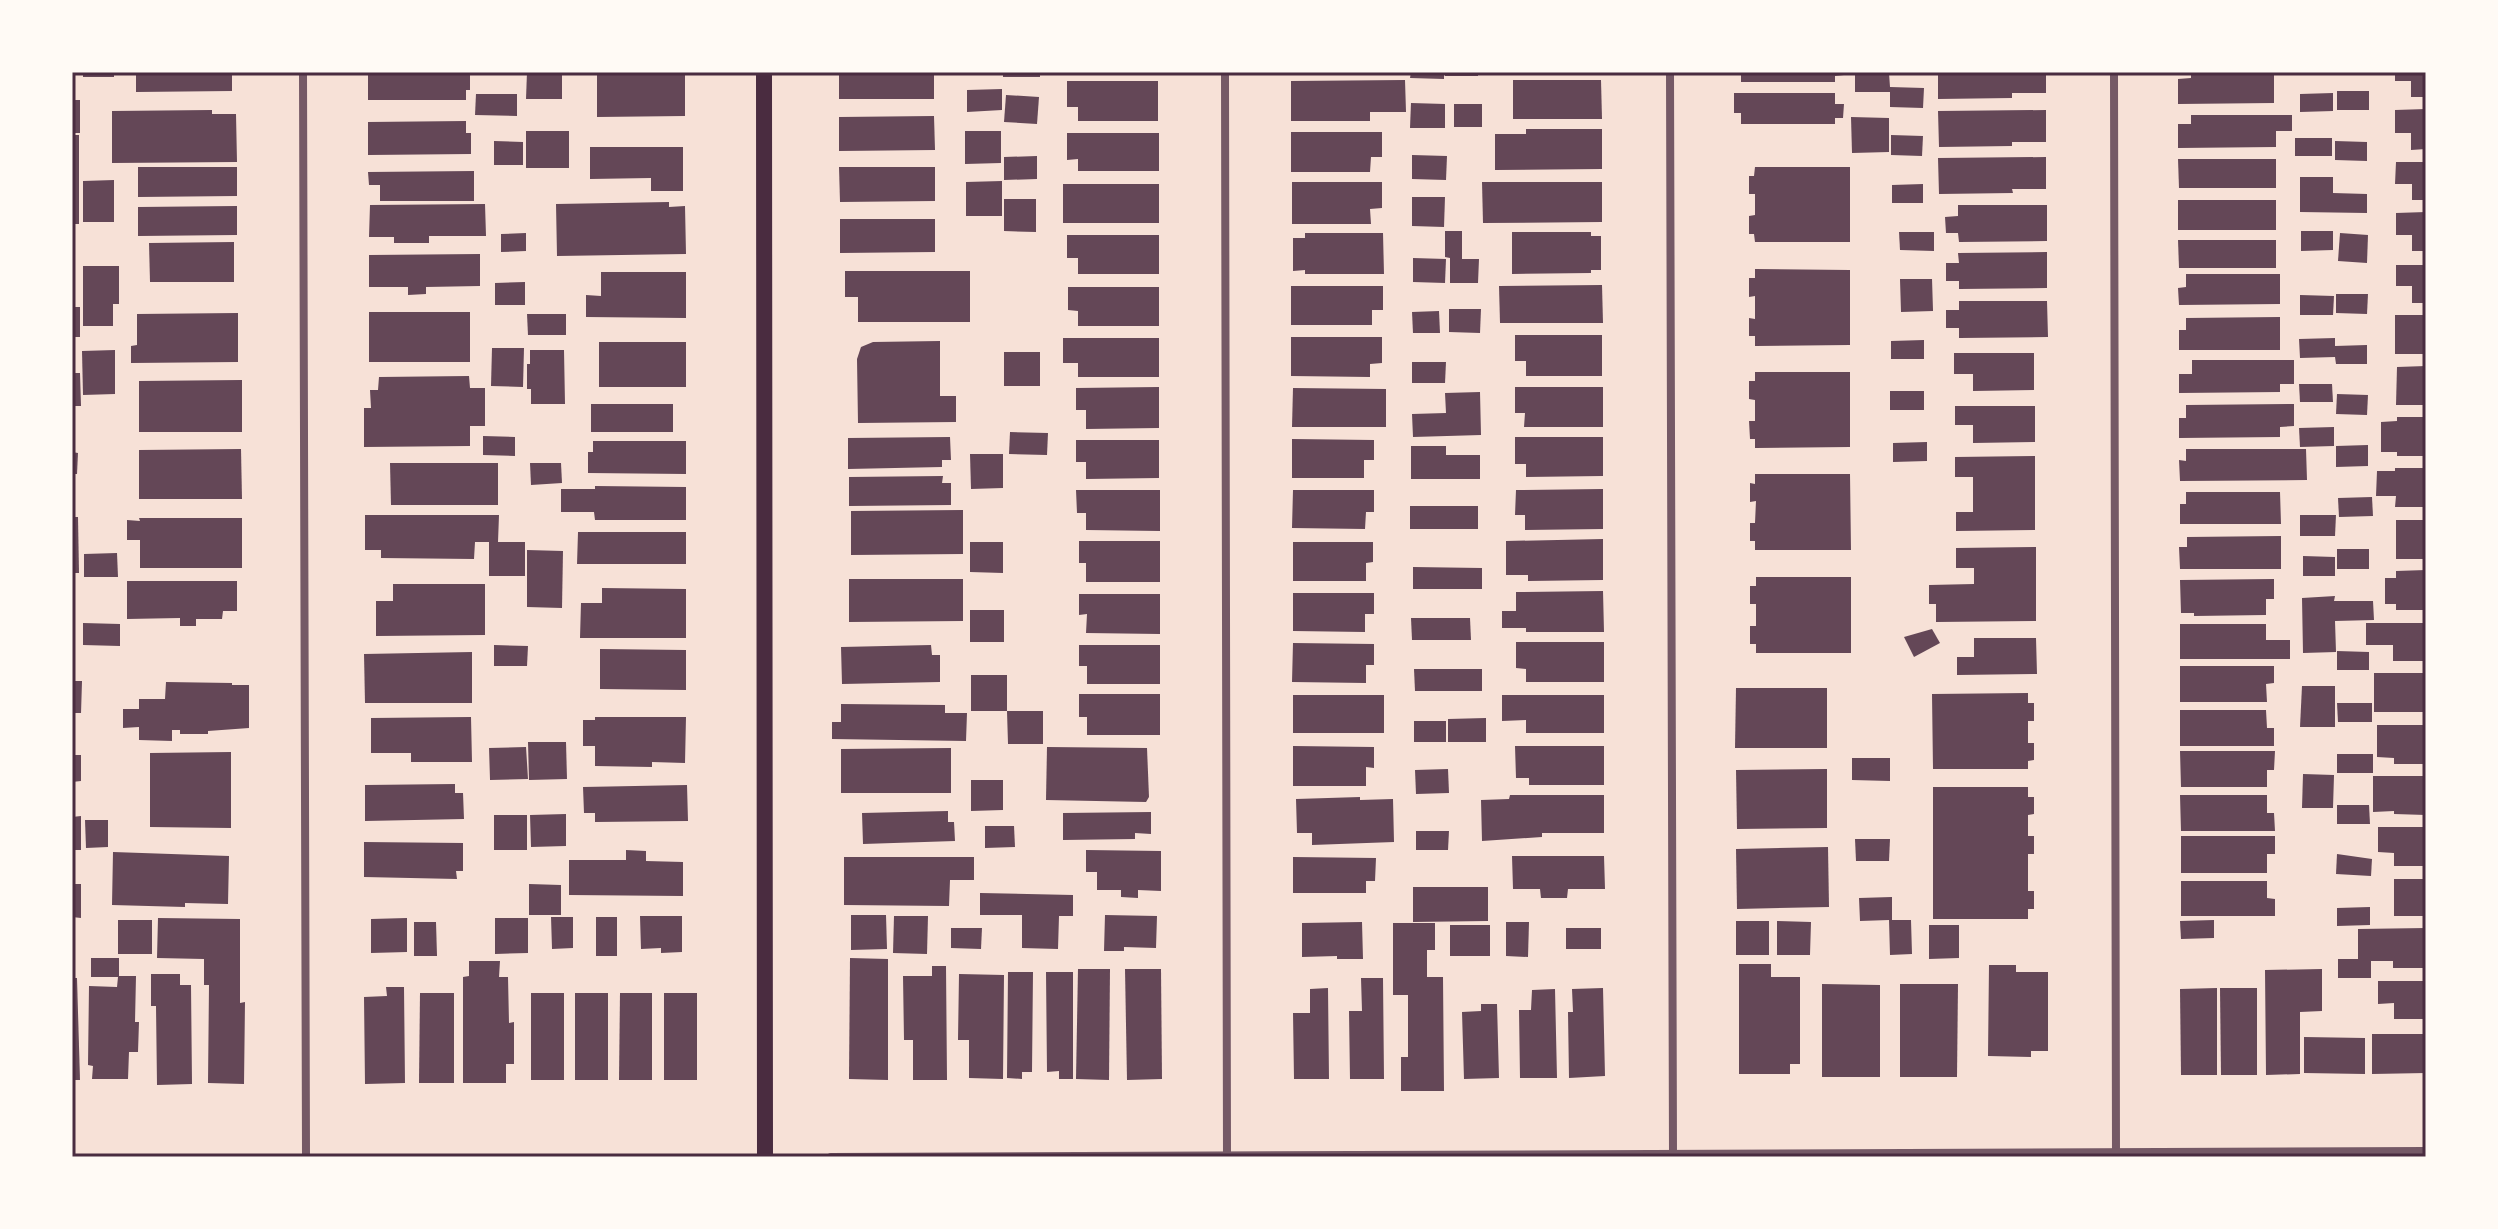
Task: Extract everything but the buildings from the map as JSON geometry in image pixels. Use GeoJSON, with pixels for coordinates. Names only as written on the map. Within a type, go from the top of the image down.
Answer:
{"type":"FeatureCollection","features":[{"type":"Feature","properties":{"kind":"main road"},"geometry":{"type":"LineString","coordinates":[[764,72],[765,1157]]}},
{"type":"Feature","properties":{"kind":"street"},"geometry":{"type":"LineString","coordinates":[[303,72],[306,1157]]}},
{"type":"Feature","properties":{"kind":"street"},"geometry":{"type":"LineString","coordinates":[[1225,72],[1227,1156]]}},
{"type":"Feature","properties":{"kind":"street"},"geometry":{"type":"LineString","coordinates":[[1670,72],[1674,1156]]}},
{"type":"Feature","properties":{"kind":"street"},"geometry":{"type":"LineString","coordinates":[[2114,72],[2116,1155]]}},
{"type":"Feature","properties":{"kind":"street"},"geometry":{"type":"LineString","coordinates":[[831,1157],[2116,1155],[2426,1151]]}}]}
